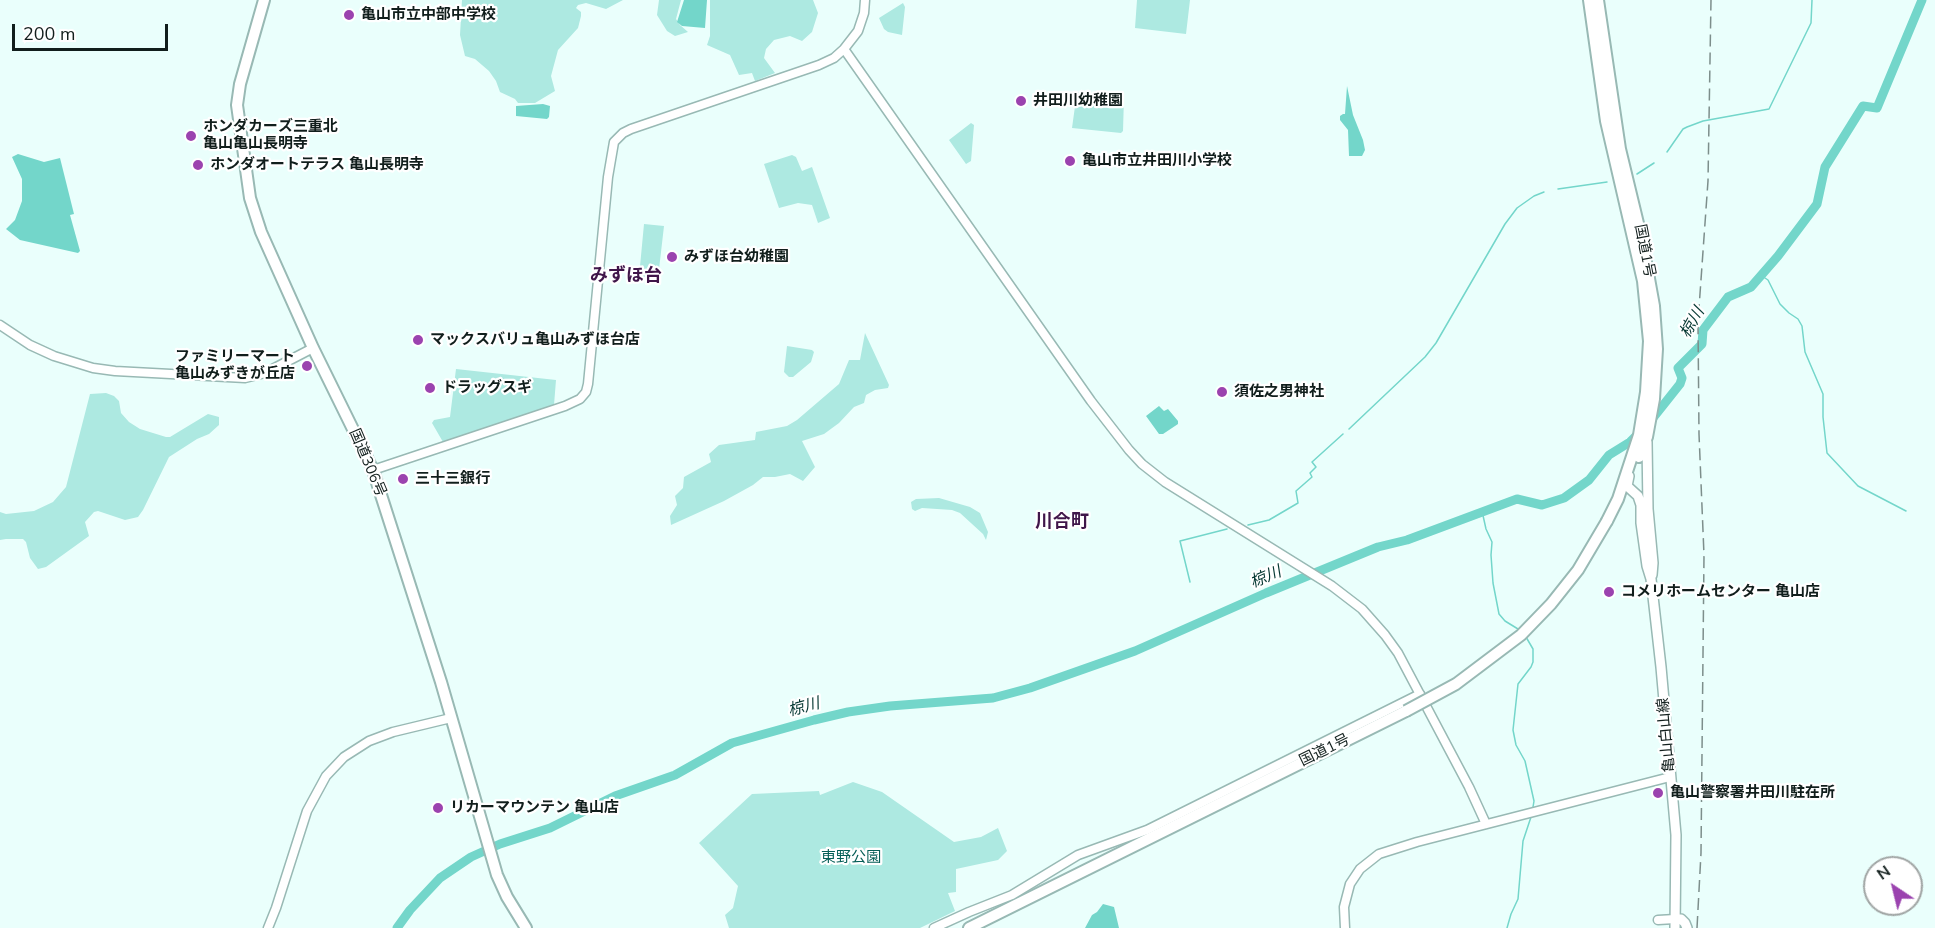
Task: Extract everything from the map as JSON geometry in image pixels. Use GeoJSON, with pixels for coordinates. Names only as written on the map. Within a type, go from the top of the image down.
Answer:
{"type":"FeatureCollection","features":[{"type":"Feature","properties":{"kind":"highway","name":"国道306号"},"geometry":{"type":"LineString","coordinates":[[264,0],[240,84],[237,105],[250,198],[261,231],[313,348],[373,470],[431,649],[492,859],[507,897],[526,928]]}},
{"type":"Feature","properties":{"kind":"highway","name":"国道1号"},"geometry":{"type":"LineString","coordinates":[[969,928],[1456,684],[1521,635],[1578,570],[1618,499],[1636,448],[1648,378],[1648,326],[1643,282],[1606,121],[1589,0]]}},
{"type":"Feature","properties":{"kind":"highway","name":"国道1号"},"geometry":{"type":"LineString","coordinates":[[1598,0],[1620,149],[1642,240],[1654,306],[1656,369],[1647,436],[1627,486],[1618,499]]}},
{"type":"Feature","properties":{"kind":"main road","name":"亀山白山線"},"geometry":{"type":"LineString","coordinates":[[1647,436],[1648,509],[1653,563],[1651,579]]}},
{"type":"Feature","properties":{"kind":"main road"},"geometry":{"type":"LineString","coordinates":[[1627,486],[1636,448]]}},
{"type":"Feature","properties":{"kind":"main road","name":"亀山白山線"},"geometry":{"type":"LineString","coordinates":[[1627,486],[1640,501],[1647,566],[1651,579],[1677,853],[1675,924]]}},
{"type":"Feature","properties":{"kind":"main road"},"geometry":{"type":"LineString","coordinates":[[1675,924],[1681,920],[1685,922],[1687,928]]}},
{"type":"Feature","properties":{"kind":"street"},"geometry":{"type":"LineString","coordinates":[[373,470],[565,406],[583,396],[588,384],[608,177],[616,138],[632,129],[834,58],[858,31],[864,13],[865,0]]}},
{"type":"Feature","properties":{"kind":"street"},"geometry":{"type":"LineString","coordinates":[[844,49],[1091,401],[1129,450],[1142,464],[1165,482],[1332,586],[1362,609],[1385,635],[1398,653],[1420,694],[1486,824]]}},
{"type":"Feature","properties":{"kind":"street"},"geometry":{"type":"LineString","coordinates":[[0,325],[30,345],[60,359],[115,371],[245,378],[265,373],[313,348]]}},
{"type":"Feature","properties":{"kind":"street"},"geometry":{"type":"LineString","coordinates":[[934,928],[1012,895],[1078,855],[1147,830],[1420,694]]}},
{"type":"Feature","properties":{"kind":"street"},"geometry":{"type":"LineString","coordinates":[[268,928],[307,811],[326,776],[344,757],[369,741],[393,732],[451,718]]}},
{"type":"Feature","properties":{"kind":"street"},"geometry":{"type":"LineString","coordinates":[[1345,928],[1346,894],[1354,876],[1370,860],[1397,848],[1670,777]]}},
{"type":"Feature","properties":{"kind":"street"},"geometry":{"type":"LineString","coordinates":[[1658,920],[1675,924]]}},
{"type":"Feature","properties":{"kind":"green space"},"geometry":{"type":"Polygon","coordinates":[[[462,0],[623,0],[606,9],[586,3],[578,5],[576,8],[581,12],[581,16],[578,28],[558,50],[551,76],[555,91],[535,103],[518,103],[515,99],[500,92],[489,71],[475,59],[465,56],[460,35],[462,0]]]}},
{"type":"Feature","properties":{"kind":"green space"},"geometry":{"type":"Polygon","coordinates":[[[659,0],[681,0],[676,19],[688,32],[675,36],[667,31],[657,15],[659,0]]]}},
{"type":"Feature","properties":{"kind":"green space"},"geometry":{"type":"Polygon","coordinates":[[[710,0],[813,0],[818,13],[812,32],[802,41],[790,36],[774,40],[766,49],[764,58],[775,73],[755,81],[752,73],[739,75],[730,55],[707,45],[710,36],[710,0]]]}},
{"type":"Feature","properties":{"kind":"green space"},"geometry":{"type":"Polygon","coordinates":[[[1137,0],[1190,0],[1186,34],[1135,28],[1137,0]]]}},
{"type":"Feature","properties":{"kind":"green space"},"geometry":{"type":"Polygon","coordinates":[[[903,3],[905,7],[902,35],[888,32],[879,18],[903,3]]]}},
{"type":"Feature","properties":{"kind":"green space"},"geometry":{"type":"Polygon","coordinates":[[[1077,92],[1124,97],[1123,131],[1121,133],[1072,128],[1077,92]]]}},
{"type":"Feature","properties":{"kind":"green space"},"geometry":{"type":"Polygon","coordinates":[[[971,123],[974,125],[971,161],[966,164],[949,140],[971,123]]]}},
{"type":"Feature","properties":{"kind":"green space"},"geometry":{"type":"Polygon","coordinates":[[[792,155],[796,157],[802,171],[812,167],[830,218],[818,223],[812,205],[798,203],[779,208],[764,164],[792,155]]]}},
{"type":"Feature","properties":{"kind":"green space"},"geometry":{"type":"Polygon","coordinates":[[[644,224],[664,226],[658,278],[639,277],[644,224]]]}},
{"type":"Feature","properties":{"kind":"green space"},"geometry":{"type":"Polygon","coordinates":[[[865,333],[889,385],[888,388],[875,390],[866,395],[864,403],[854,407],[839,423],[824,434],[802,441],[815,467],[803,481],[790,474],[763,477],[724,501],[671,525],[670,516],[677,505],[675,496],[683,488],[684,477],[711,462],[709,454],[719,445],[755,440],[756,432],[787,426],[797,420],[839,384],[849,360],[860,360],[865,333]]]}},
{"type":"Feature","properties":{"kind":"green space"},"geometry":{"type":"Polygon","coordinates":[[[787,346],[814,352],[811,362],[793,377],[789,377],[784,372],[787,346]]]}},
{"type":"Feature","properties":{"kind":"green space"},"geometry":{"type":"Polygon","coordinates":[[[456,369],[556,380],[554,405],[443,442],[432,423],[434,420],[450,417],[456,369]]]}},
{"type":"Feature","properties":{"kind":"green space"},"geometry":{"type":"Polygon","coordinates":[[[106,393],[119,401],[121,413],[129,422],[140,429],[166,437],[170,437],[208,414],[219,417],[219,425],[209,434],[169,457],[138,517],[125,520],[98,511],[94,512],[85,522],[89,536],[46,567],[38,569],[30,558],[23,539],[0,540],[0,512],[6,514],[34,511],[53,502],[66,487],[90,394],[106,393]]]}},
{"type":"Feature","properties":{"kind":"green space"},"geometry":{"type":"Polygon","coordinates":[[[939,498],[970,507],[980,513],[988,532],[986,540],[983,534],[960,513],[952,510],[922,508],[915,511],[912,509],[911,502],[916,499],[939,498]]]}},
{"type":"Feature","properties":{"kind":"green space","name":"東野公園"},"geometry":{"type":"Polygon","coordinates":[[[853,782],[882,792],[954,842],[981,837],[998,828],[1007,851],[998,860],[956,869],[956,892],[948,893],[955,911],[920,928],[729,928],[725,915],[733,908],[738,886],[699,843],[752,794],[819,791],[820,795],[853,782]]]}},
{"type":"Feature","properties":{"kind":"shaded area"},"geometry":{"type":"Polygon","coordinates":[[[684,0],[707,0],[705,28],[682,26],[677,22],[684,0]]]}},
{"type":"Feature","properties":{"kind":"shaded area"},"geometry":{"type":"Polygon","coordinates":[[[1347,86],[1353,115],[1363,140],[1365,150],[1362,156],[1349,156],[1348,130],[1340,120],[1340,116],[1345,114],[1347,86]]]}},
{"type":"Feature","properties":{"kind":"shaded area"},"geometry":{"type":"Polygon","coordinates":[[[543,104],[550,106],[547,119],[516,116],[516,106],[543,104]]]}},
{"type":"Feature","properties":{"kind":"shaded area"},"geometry":{"type":"Polygon","coordinates":[[[18,154],[44,162],[60,158],[74,214],[70,215],[80,251],[78,253],[20,240],[6,229],[15,220],[22,201],[22,179],[12,157],[18,154]]]}},
{"type":"Feature","properties":{"kind":"shaded area"},"geometry":{"type":"Polygon","coordinates":[[[1159,406],[1164,411],[1168,409],[1178,421],[1178,424],[1163,434],[1159,434],[1146,416],[1159,406]]]}},
{"type":"Feature","properties":{"kind":"shaded area"},"geometry":{"type":"Polygon","coordinates":[[[1103,904],[1114,907],[1119,928],[1085,928],[1092,915],[1103,904]]]}},
{"type":"Feature","properties":{"kind":"waterway"},"geometry":{"type":"LineString","coordinates":[[1667,152],[1683,129],[1687,127],[1703,121],[1769,109],[1811,23],[1812,0]]}},
{"type":"Feature","properties":{"kind":"waterway","name":"椋川"},"geometry":{"type":"LineString","coordinates":[[1649,423],[1680,384],[1682,378],[1678,368],[1702,344],[1703,330],[1728,297],[1751,287],[1778,256],[1817,204],[1825,167],[1863,106],[1877,108],[1922,0]]}},
{"type":"Feature","properties":{"kind":"waterway"},"geometry":{"type":"LineString","coordinates":[[1637,174],[1654,163]]}},
{"type":"Feature","properties":{"kind":"waterway"},"geometry":{"type":"LineString","coordinates":[[1558,189],[1607,182]]}},
{"type":"Feature","properties":{"kind":"waterway"},"geometry":{"type":"LineString","coordinates":[[1349,429],[1425,357],[1436,343],[1505,224],[1517,208],[1544,192]]}},
{"type":"Feature","properties":{"kind":"waterway"},"geometry":{"type":"LineString","coordinates":[[1762,276],[1768,280],[1780,304],[1798,319],[1802,326],[1805,352],[1823,394],[1827,453],[1858,486],[1906,511]]}},
{"type":"Feature","properties":{"kind":"waterway","name":"椋川"},"geometry":{"type":"LineString","coordinates":[[397,928],[410,910],[440,878],[471,857],[500,844],[550,828],[615,796],[675,775],[732,743],[848,712],[890,706],[993,698],[1030,688],[1135,651],[1378,547],[1407,540],[1517,499],[1542,505],[1564,498],[1589,480],[1609,455],[1630,442],[1639,433]]}},
{"type":"Feature","properties":{"kind":"waterway"},"geometry":{"type":"LineString","coordinates":[[1248,525],[1269,520],[1298,503],[1296,491],[1312,477],[1310,473],[1316,467],[1312,462],[1343,434]]}},
{"type":"Feature","properties":{"kind":"waterway"},"geometry":{"type":"LineString","coordinates":[[1482,511],[1492,542],[1493,583],[1499,614],[1518,629]]}},
{"type":"Feature","properties":{"kind":"waterway"},"geometry":{"type":"LineString","coordinates":[[1190,582],[1180,541],[1227,529]]}},
{"type":"Feature","properties":{"kind":"waterway"},"geometry":{"type":"LineString","coordinates":[[1526,637],[1533,649],[1533,662],[1518,684],[1513,730],[1516,745],[1525,761],[1534,801],[1533,807]]}},
{"type":"Feature","properties":{"kind":"waterway"},"geometry":{"type":"LineString","coordinates":[[1507,928],[1518,899],[1523,841],[1531,817]]}},
{"type":"Feature","properties":{"kind":"railway"},"geometry":{"type":"LineString","coordinates":[[1697,928],[1701,853],[1704,555],[1699,434],[1698,322],[1708,181],[1711,0]]}},
{"type":"Feature","properties":{"kind":"place","name":"亀山市立中部中学校"},"geometry":{"type":"Point","coordinates":[349,15]}},
{"type":"Feature","properties":{"kind":"place","name":"井田川幼稚園"},"geometry":{"type":"Point","coordinates":[1021,101]}},
{"type":"Feature","properties":{"kind":"place","name":"ホンダカーズ三重北 亀山亀山長明寺"},"geometry":{"type":"Point","coordinates":[191,136]}},
{"type":"Feature","properties":{"kind":"place","name":"亀山市立井田川小学校"},"geometry":{"type":"Point","coordinates":[1070,161]}},
{"type":"Feature","properties":{"kind":"place","name":"ホンダオートテラス 亀山長明寺"},"geometry":{"type":"Point","coordinates":[198,165]}},
{"type":"Feature","properties":{"kind":"place","name":"みずほ台幼稚園"},"geometry":{"type":"Point","coordinates":[672,257]}},
{"type":"Feature","properties":{"kind":"place","name":"マックスバリュ亀山みずほ台店"},"geometry":{"type":"Point","coordinates":[418,340]}},
{"type":"Feature","properties":{"kind":"place","name":"ファミリーマート 亀山みずきが丘店"},"geometry":{"type":"Point","coordinates":[307,366]}},
{"type":"Feature","properties":{"kind":"place","name":"ドラッグスギ"},"geometry":{"type":"Point","coordinates":[430,388]}},
{"type":"Feature","properties":{"kind":"place","name":"須佐之男神社"},"geometry":{"type":"Point","coordinates":[1222,392]}},
{"type":"Feature","properties":{"kind":"place","name":"三十三銀行"},"geometry":{"type":"Point","coordinates":[403,479]}},
{"type":"Feature","properties":{"kind":"place","name":"コメリホームセンター 亀山店"},"geometry":{"type":"Point","coordinates":[1609,592]}},
{"type":"Feature","properties":{"kind":"place","name":"亀山警察署井田川駐在所"},"geometry":{"type":"Point","coordinates":[1658,793]}},
{"type":"Feature","properties":{"kind":"place","name":"リカーマウンテン 亀山店"},"geometry":{"type":"Point","coordinates":[438,808]}},
{"type":"Feature","properties":{"kind":"district","name":"みずほ台"},"geometry":{"type":"Point","coordinates":[626,277]}},
{"type":"Feature","properties":{"kind":"district","name":"川合町"},"geometry":{"type":"Point","coordinates":[1062,523]}}]}
